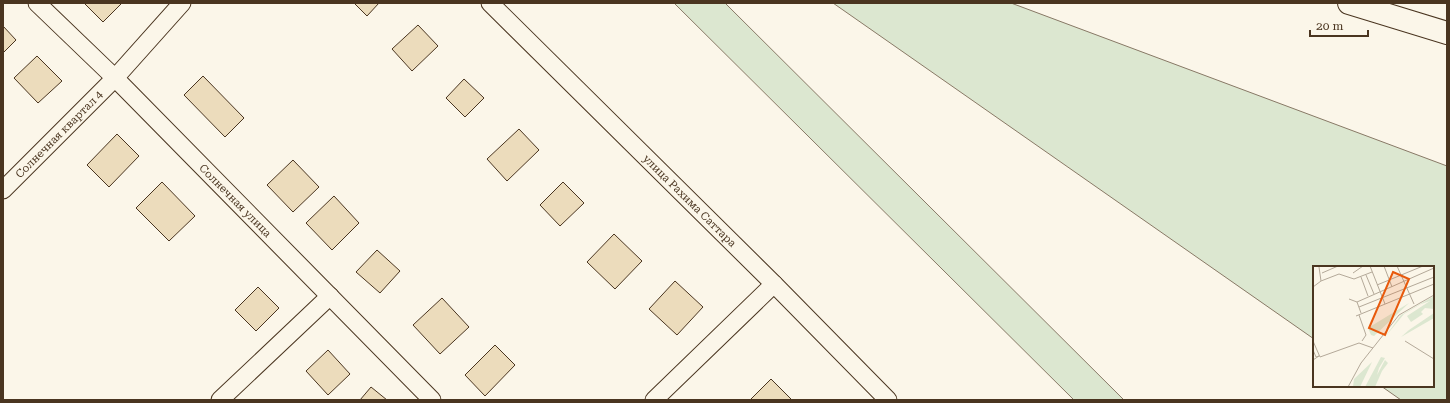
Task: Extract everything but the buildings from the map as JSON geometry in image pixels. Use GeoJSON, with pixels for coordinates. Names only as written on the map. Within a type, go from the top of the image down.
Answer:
{"type":"FeatureCollection","features":[{"type":"Feature","properties":{"kind":"main road"},"geometry":{"type":"LineString","coordinates":[[1349,3],[1447,33]]}},
{"type":"Feature","properties":{"kind":"street","name":"Солнечная улица"},"geometry":{"type":"LineString","coordinates":[[37,3],[115,78],[432,400]]}},
{"type":"Feature","properties":{"kind":"street","name":"Солнечная квартал 4"},"geometry":{"type":"LineString","coordinates":[[3,190],[115,78],[182,3]]}},
{"type":"Feature","properties":{"kind":"street","name":"улица Рахима Саттара"},"geometry":{"type":"LineString","coordinates":[[490,3],[774,284],[888,400]]}},
{"type":"Feature","properties":{"kind":"street"},"geometry":{"type":"LineString","coordinates":[[654,400],[774,284]]}},
{"type":"Feature","properties":{"kind":"street"},"geometry":{"type":"LineString","coordinates":[[220,400],[330,296]]}},
{"type":"Feature","properties":{"kind":"green space"},"geometry":{"type":"Polygon","coordinates":[[[674,3],[725,3],[1124,400],[1074,400],[674,3]]]}},
{"type":"Feature","properties":{"kind":"green space"},"geometry":{"type":"Polygon","coordinates":[[[833,3],[1011,3],[1447,166],[1447,400],[1401,400],[1382,387],[1434,387],[1434,266],[1313,266],[1313,338],[833,3]]]}}]}
